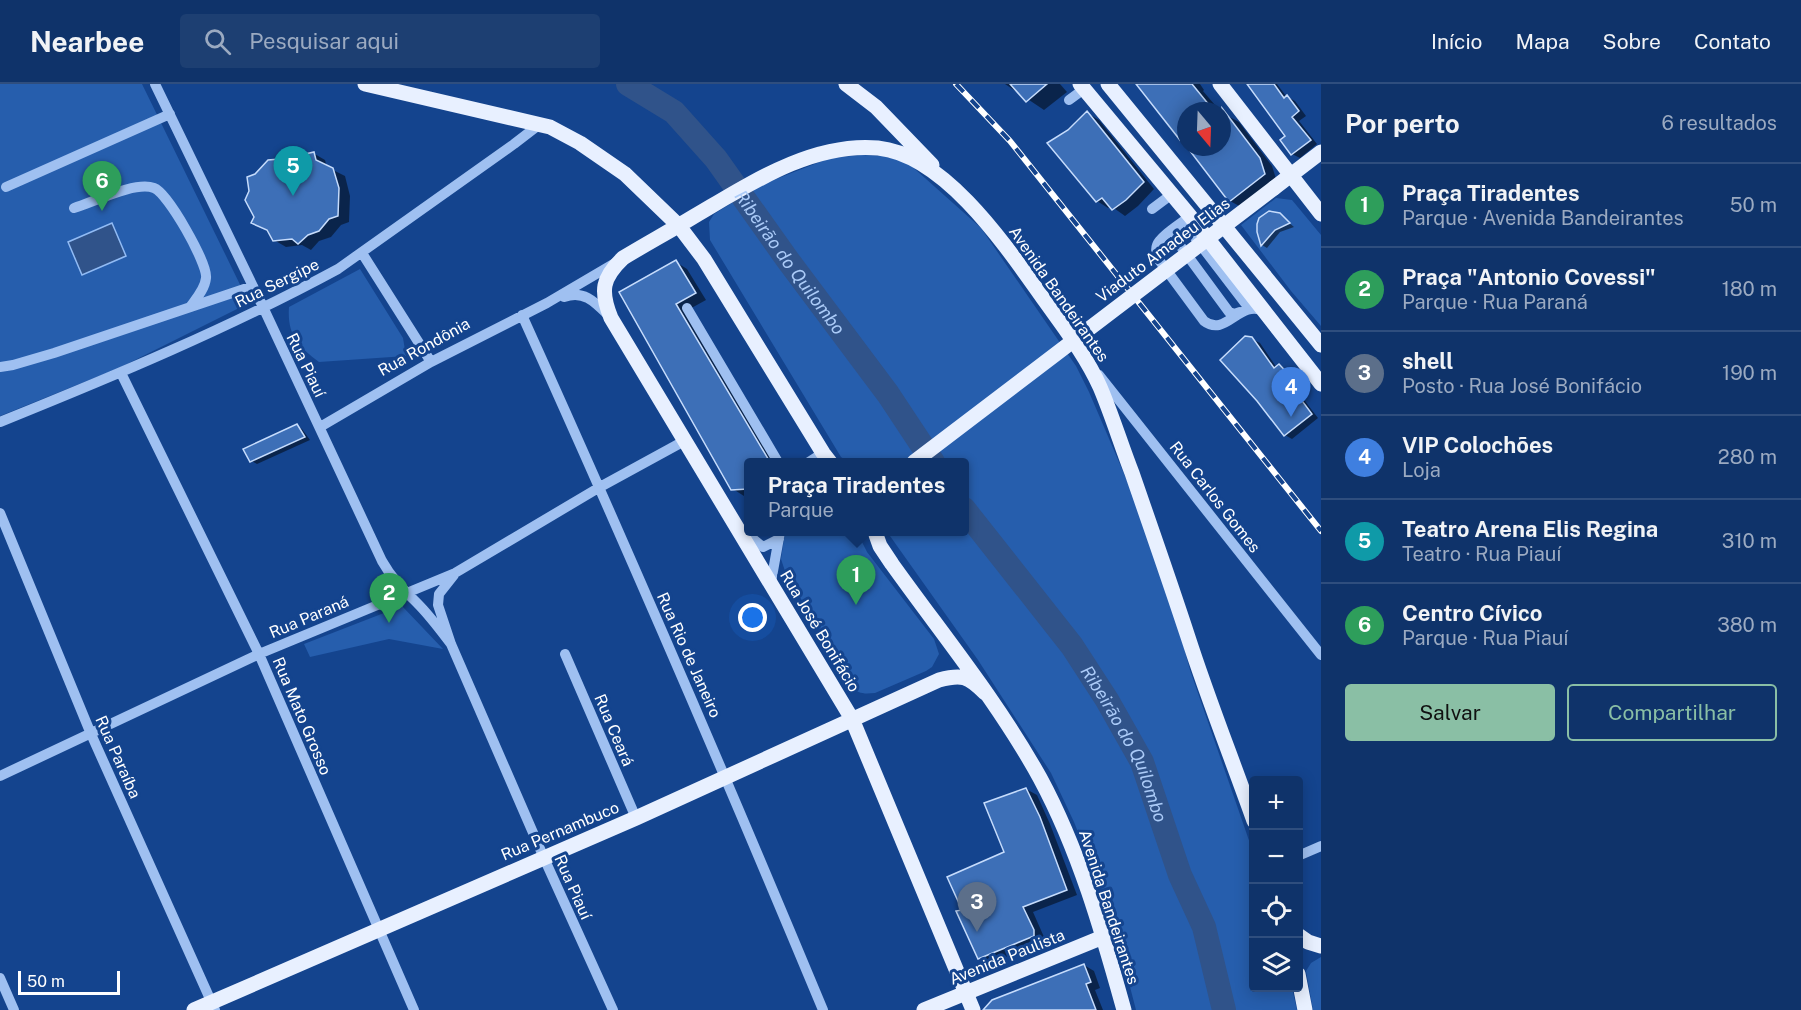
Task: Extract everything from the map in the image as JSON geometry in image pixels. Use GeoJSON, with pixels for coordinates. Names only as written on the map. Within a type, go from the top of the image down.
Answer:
{"type":"FeatureCollection","features":[{"type":"Feature","properties":{"kind":"main road"},"geometry":{"type":"LineString","coordinates":[[365,84],[540,124],[580,143],[625,174],[679,226],[704,259],[826,458]]}},
{"type":"Feature","properties":{"kind":"main road"},"geometry":{"type":"LineString","coordinates":[[846,84],[876,107],[952,187]]}},
{"type":"Feature","properties":{"kind":"main road"},"geometry":{"type":"LineString","coordinates":[[1108,84],[1321,345]]}},
{"type":"Feature","properties":{"kind":"main road"},"geometry":{"type":"LineString","coordinates":[[1220,84],[1321,214]]}},
{"type":"Feature","properties":{"kind":"main road"},"geometry":{"type":"LineString","coordinates":[[1082,86],[1172,194],[1185,221],[1261,309],[1315,366],[1321,384]]}},
{"type":"Feature","properties":{"kind":"main road","name":"Avenida Bandeirantes"},"geometry":{"type":"LineString","coordinates":[[679,226],[756,180],[796,162],[848,149],[876,148],[899,152],[913,159],[952,187],[1004,243],[1085,357],[1100,387],[1203,683],[1249,807]]}},
{"type":"Feature","properties":{"kind":"main road","name":"Viaduto Amadeu Elias"},"geometry":{"type":"LineString","coordinates":[[919,458],[1321,152]]}},
{"type":"Feature","properties":{"kind":"main road"},"geometry":{"type":"LineString","coordinates":[[646,245],[654,235],[658,220],[655,207],[648,195]]}},
{"type":"Feature","properties":{"kind":"main road"},"geometry":{"type":"LineString","coordinates":[[1185,221],[1206,204]]}},
{"type":"Feature","properties":{"kind":"main road","name":"Rua Rondônia"},"geometry":{"type":"LineString","coordinates":[[623,258],[679,226]]}},
{"type":"Feature","properties":{"kind":"main road"},"geometry":{"type":"LineString","coordinates":[[646,245],[660,241],[676,242],[704,259]]}},
{"type":"Feature","properties":{"kind":"main road","name":"Rua José Bonifácio"},"geometry":{"type":"LineString","coordinates":[[623,258],[611,270],[606,281],[604,302],[611,318],[852,719],[973,1010]]}},
{"type":"Feature","properties":{"kind":"main road","name":"Avenida Bandeirantes"},"geometry":{"type":"LineString","coordinates":[[877,536],[880,546],[1009,727],[1040,779],[1064,828],[1085,881],[1124,1010]]}},
{"type":"Feature","properties":{"kind":"main road"},"geometry":{"type":"LineString","coordinates":[[939,680],[948,672],[952,661],[947,641]]}},
{"type":"Feature","properties":{"kind":"main road","name":"Avenida Bandeirantes"},"geometry":{"type":"LineString","coordinates":[[939,680],[964,677],[975,683],[985,693]]}},
{"type":"Feature","properties":{"kind":"main road","name":"Rua Pernambuco"},"geometry":{"type":"LineString","coordinates":[[194,1010],[213,1006],[939,680]]}},
{"type":"Feature","properties":{"kind":"main road","name":"Avenida Paulista"},"geometry":{"type":"LineString","coordinates":[[924,1010],[1103,938]]}},
{"type":"Feature","properties":{"kind":"main road"},"geometry":{"type":"LineString","coordinates":[[1303,938],[1321,946]]}},
{"type":"Feature","properties":{"kind":"main road"},"geometry":{"type":"LineString","coordinates":[[1302,992],[1305,1010]]}},
{"type":"Feature","properties":{"kind":"street","name":"Rua Piauí"},"geometry":{"type":"LineString","coordinates":[[155,84],[382,561],[392,578],[419,605],[451,644]]}},
{"type":"Feature","properties":{"kind":"street"},"geometry":{"type":"LineString","coordinates":[[1069,100],[1082,86]]}},
{"type":"Feature","properties":{"kind":"street"},"geometry":{"type":"LineString","coordinates":[[6,187],[170,114]]}},
{"type":"Feature","properties":{"kind":"street","name":"Rua Sergipe"},"geometry":{"type":"LineString","coordinates":[[0,422],[121,373],[306,286],[362,253],[540,124]]}},
{"type":"Feature","properties":{"kind":"street"},"geometry":{"type":"LineString","coordinates":[[74,208],[137,187],[155,188],[168,201],[203,261],[206,278],[200,294],[190,307]]}},
{"type":"Feature","properties":{"kind":"street"},"geometry":{"type":"LineString","coordinates":[[1152,209],[1172,194]]}},
{"type":"Feature","properties":{"kind":"street"},"geometry":{"type":"LineString","coordinates":[[1185,221],[1157,243],[1159,260],[1209,324],[1220,326],[1240,312]]}},
{"type":"Feature","properties":{"kind":"street"},"geometry":{"type":"LineString","coordinates":[[1185,221],[1176,234],[1179,244],[1229,312],[1234,314],[1248,308],[1261,309]]}},
{"type":"Feature","properties":{"kind":"street"},"geometry":{"type":"LineString","coordinates":[[362,253],[431,362]]}},
{"type":"Feature","properties":{"kind":"street","name":"Rua Rondônia"},"geometry":{"type":"LineString","coordinates":[[320,427],[431,362],[547,303],[623,258]]}},
{"type":"Feature","properties":{"kind":"street"},"geometry":{"type":"LineString","coordinates":[[0,367],[54,353],[253,286]]}},
{"type":"Feature","properties":{"kind":"street","name":"Rua Rondônia"},"geometry":{"type":"LineString","coordinates":[[547,303],[580,294],[591,298],[611,318]]}},
{"type":"Feature","properties":{"kind":"street"},"geometry":{"type":"LineString","coordinates":[[687,308],[776,458]]}},
{"type":"Feature","properties":{"kind":"street","name":"Rua Rio de Janeiro"},"geometry":{"type":"LineString","coordinates":[[522,315],[726,776],[823,1010]]}},
{"type":"Feature","properties":{"kind":"street","name":"Rua Carlos Gomes"},"geometry":{"type":"LineString","coordinates":[[1085,357],[1321,655]]}},
{"type":"Feature","properties":{"kind":"street","name":"Rua Mato Grosso"},"geometry":{"type":"LineString","coordinates":[[121,373],[259,654],[414,1010]]}},
{"type":"Feature","properties":{"kind":"street","name":"Rua Paraná"},"geometry":{"type":"LineString","coordinates":[[0,776],[259,654],[455,573],[600,487],[686,440]]}},
{"type":"Feature","properties":{"kind":"street","name":"Rua Paraíba"},"geometry":{"type":"LineString","coordinates":[[0,513],[91,734],[213,1006]]}},
{"type":"Feature","properties":{"kind":"street"},"geometry":{"type":"LineString","coordinates":[[743,536],[753,539],[763,547],[778,536]]}},
{"type":"Feature","properties":{"kind":"street"},"geometry":{"type":"LineString","coordinates":[[771,582],[779,536]]}},
{"type":"Feature","properties":{"kind":"street","name":"Rua Piauí"},"geometry":{"type":"LineString","coordinates":[[455,573],[439,594],[438,605],[451,644],[613,1010]]}},
{"type":"Feature","properties":{"kind":"street","name":"Rua Ceará"},"geometry":{"type":"LineString","coordinates":[[565,654],[636,818]]}},
{"type":"Feature","properties":{"kind":"street"},"geometry":{"type":"LineString","coordinates":[[1303,854],[1321,846]]}},
{"type":"Feature","properties":{"kind":"street"},"geometry":{"type":"LineString","coordinates":[[0,978],[14,1010]]}},
{"type":"Feature","properties":{"kind":"shaded area"},"geometry":{"type":"Polygon","coordinates":[[[0,84],[142,84],[249,303],[119,368],[0,416],[0,84]]]}},
{"type":"Feature","properties":{"kind":"shaded area"},"geometry":{"type":"Polygon","coordinates":[[[861,155],[883,156],[907,162],[981,228],[1076,366],[1134,497],[1166,582],[1190,670],[1249,840],[1249,992],[1293,992],[1297,1010],[1136,1010],[1105,900],[1074,822],[1051,773],[978,660],[890,536],[969,536],[969,458],[841,457],[710,240],[709,222],[714,214],[761,185],[830,158],[861,155]]]}},
{"type":"Feature","properties":{"kind":"shaded area"},"geometry":{"type":"Polygon","coordinates":[[[1276,198],[1292,200],[1321,235],[1321,326],[1241,225],[1276,198]]]}},
{"type":"Feature","properties":{"kind":"shaded area"},"geometry":{"type":"Polygon","coordinates":[[[112,223],[126,256],[82,275],[68,242],[112,223]]]}},
{"type":"Feature","properties":{"kind":"shaded area"},"geometry":{"type":"Polygon","coordinates":[[[360,269],[403,338],[406,356],[319,362],[295,339],[290,325],[289,307],[360,269]]]}},
{"type":"Feature","properties":{"kind":"shaded area"},"geometry":{"type":"Polygon","coordinates":[[[784,536],[859,536],[867,552],[934,639],[939,654],[932,667],[875,693],[856,691],[785,571],[781,559],[784,536]]]}},
{"type":"Feature","properties":{"kind":"shaded area"},"geometry":{"type":"Polygon","coordinates":[[[402,606],[443,649],[389,639],[310,657],[304,644],[402,606]]]}},
{"type":"Feature","properties":{"kind":"shaded area"},"geometry":{"type":"Polygon","coordinates":[[[1321,957],[1321,1010],[1313,1010],[1306,971],[1311,963],[1321,957]]]}},
{"type":"Feature","properties":{"kind":"building"},"geometry":{"type":"Polygon","coordinates":[[[1010,84],[1047,84],[1026,102],[1010,84]]]}},
{"type":"Feature","properties":{"kind":"building"},"geometry":{"type":"Polygon","coordinates":[[[1136,84],[1192,84],[1207,102],[1177,102],[1177,136],[1136,84]]]}},
{"type":"Feature","properties":{"kind":"building"},"geometry":{"type":"Polygon","coordinates":[[[1247,84],[1274,84],[1284,98],[1287,95],[1299,111],[1292,117],[1311,140],[1291,155],[1280,140],[1285,136],[1247,84]]]}},
{"type":"Feature","properties":{"kind":"building"},"geometry":{"type":"Polygon","coordinates":[[[1087,111],[1144,182],[1112,210],[1102,198],[1096,202],[1047,143],[1068,130],[1087,111]]]}},
{"type":"Feature","properties":{"kind":"building"},"geometry":{"type":"Polygon","coordinates":[[[1231,120],[1260,158],[1265,174],[1229,202],[1194,156],[1231,156],[1231,120]]]}},
{"type":"Feature","properties":{"kind":"building"},"geometry":{"type":"Polygon","coordinates":[[[291,152],[301,155],[314,152],[316,160],[333,168],[339,188],[338,216],[329,219],[319,231],[308,235],[298,244],[292,239],[273,241],[267,230],[251,223],[254,217],[245,200],[249,191],[247,177],[255,174],[268,160],[280,159],[291,152]]]}},
{"type":"Feature","properties":{"kind":"building"},"geometry":{"type":"Polygon","coordinates":[[[1269,211],[1280,213],[1290,223],[1275,230],[1261,246],[1257,224],[1259,218],[1269,211]]]}},
{"type":"Feature","properties":{"kind":"building"},"geometry":{"type":"Polygon","coordinates":[[[676,260],[696,293],[676,304],[768,458],[744,458],[744,489],[731,490],[619,292],[676,260]]]}},
{"type":"Feature","properties":{"kind":"building"},"geometry":{"type":"Polygon","coordinates":[[[1245,336],[1252,337],[1274,368],[1279,364],[1289,375],[1285,378],[1312,414],[1284,436],[1257,401],[1220,360],[1245,336]]]}},
{"type":"Feature","properties":{"kind":"building"},"geometry":{"type":"Polygon","coordinates":[[[297,424],[305,437],[250,462],[243,449],[297,424]]]}},
{"type":"Feature","properties":{"kind":"building"},"geometry":{"type":"Polygon","coordinates":[[[1026,788],[1040,817],[1067,890],[1023,907],[1034,930],[1034,936],[978,959],[956,911],[962,910],[947,877],[1004,852],[984,803],[1026,788]]]}},
{"type":"Feature","properties":{"kind":"building"},"geometry":{"type":"Polygon","coordinates":[[[1084,964],[1091,982],[1086,984],[1096,1010],[983,1010],[992,1000],[1084,964]]]}},
{"type":"Feature","properties":{"kind":"waterway","name":"Ribeirão do Quilombo"},"geometry":{"type":"LineString","coordinates":[[628,84],[674,112],[716,159],[888,394],[930,458]]}},
{"type":"Feature","properties":{"kind":"waterway","name":"Ribeirão do Quilombo"},"geometry":{"type":"LineString","coordinates":[[969,515],[1072,646],[1107,700],[1142,762],[1180,875],[1204,927],[1224,1010]]}},
{"type":"Feature","properties":{"kind":"railway"},"geometry":{"type":"LineString","coordinates":[[956,84],[1010,141],[1321,531]]}},
{"type":"Feature","properties":{"kind":"place","name":"Teatro Arena Elis Regina"},"geometry":{"type":"Point","coordinates":[293,196]}},
{"type":"Feature","properties":{"kind":"place","name":"Centro Cívico"},"geometry":{"type":"Point","coordinates":[102,211]}},
{"type":"Feature","properties":{"kind":"place","name":"VIP Colochões"},"geometry":{"type":"Point","coordinates":[1291,417]}},
{"type":"Feature","properties":{"kind":"place","name":"Praça Tiradentes"},"geometry":{"type":"Point","coordinates":[856,605]}},
{"type":"Feature","properties":{"kind":"place","name":"Praça \"Antonio Covessi\""},"geometry":{"type":"Point","coordinates":[389,623]}},
{"type":"Feature","properties":{"kind":"place","name":"shell"},"geometry":{"type":"Point","coordinates":[977,932]}}]}
